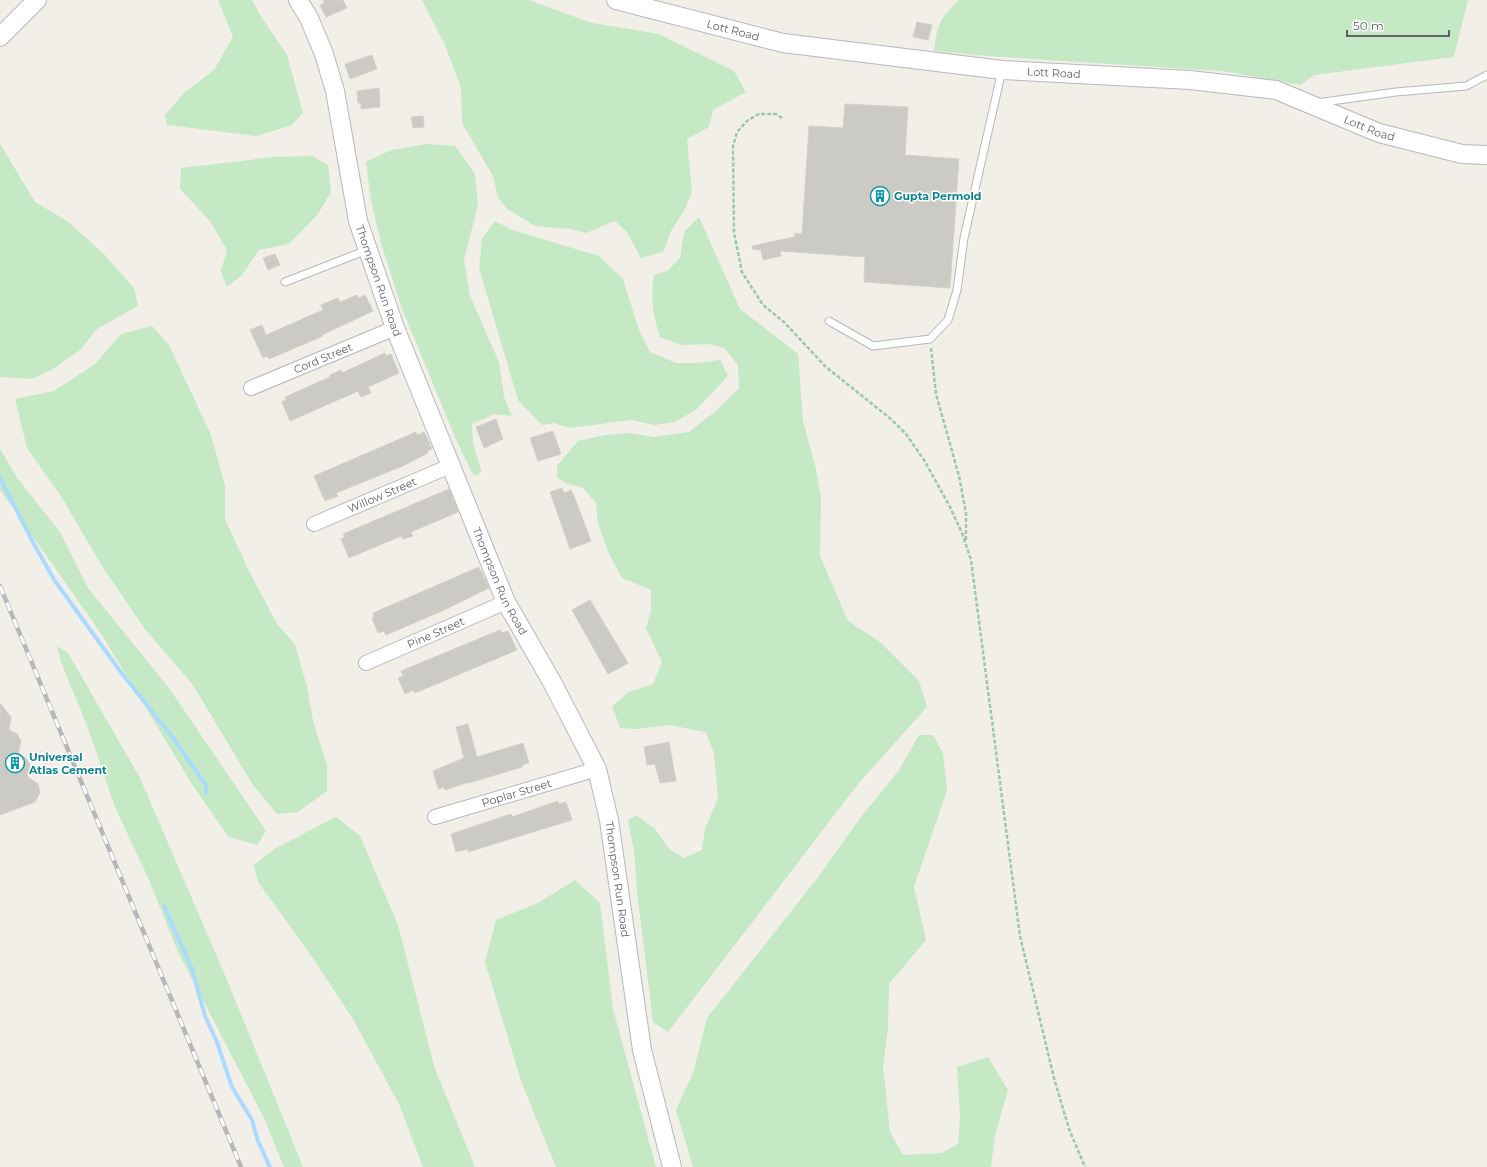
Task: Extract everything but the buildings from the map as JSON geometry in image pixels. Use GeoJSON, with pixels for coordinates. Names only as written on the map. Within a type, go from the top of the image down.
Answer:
{"type":"FeatureCollection","features":[{"type":"Feature","properties":{"kind":"street"},"geometry":{"type":"LineString","coordinates":[[2,30],[37,0]]}},
{"type":"Feature","properties":{"kind":"street","name":"Thompson Run Road"},"geometry":{"type":"LineString","coordinates":[[298,0],[309,18],[324,54],[335,91],[358,221],[395,328],[506,602],[552,682],[597,769],[609,820],[642,1050],[672,1167]]}},
{"type":"Feature","properties":{"kind":"street","name":"Lott Road"},"geometry":{"type":"LineString","coordinates":[[616,0],[783,43],[1002,70],[1190,80],[1276,90],[1378,133],[1462,154],[1487,155]]}},
{"type":"Feature","properties":{"kind":"street","name":"Cord Street"},"geometry":{"type":"LineString","coordinates":[[251,388],[395,328]]}},
{"type":"Feature","properties":{"kind":"street","name":"Willow Street"},"geometry":{"type":"LineString","coordinates":[[314,524],[450,466]]}},
{"type":"Feature","properties":{"kind":"street","name":"Pine Street"},"geometry":{"type":"LineString","coordinates":[[366,663],[506,602]]}},
{"type":"Feature","properties":{"kind":"street","name":"Poplar Street"},"geometry":{"type":"LineString","coordinates":[[435,817],[597,769]]}},
{"type":"Feature","properties":{"kind":"lane"},"geometry":{"type":"LineString","coordinates":[[829,321],[873,346],[930,338],[948,320],[957,290],[964,238],[1002,70]]}},
{"type":"Feature","properties":{"kind":"lane"},"geometry":{"type":"LineString","coordinates":[[1309,104],[1347,97],[1466,86],[1487,75]]}},
{"type":"Feature","properties":{"kind":"lane"},"geometry":{"type":"LineString","coordinates":[[285,282],[368,250]]}},
{"type":"Feature","properties":{"kind":"path"},"geometry":{"type":"LineString","coordinates":[[782,118],[776,114],[759,114],[747,121],[737,132],[733,146],[734,233],[742,272],[762,304],[784,322],[826,367],[892,420],[906,434],[944,494],[966,544],[971,560],[1020,936],[1054,1078],[1069,1129],[1085,1167]]}},
{"type":"Feature","properties":{"kind":"path"},"geometry":{"type":"LineString","coordinates":[[930,338],[936,394],[959,476],[966,513],[966,544]]}},
{"type":"Feature","properties":{"kind":"green space"},"geometry":{"type":"Polygon","coordinates":[[[218,0],[252,0],[260,15],[287,55],[303,113],[292,125],[257,136],[167,125],[165,115],[185,92],[214,70],[233,37],[218,0]]]}},
{"type":"Feature","properties":{"kind":"green space"},"geometry":{"type":"Polygon","coordinates":[[[422,0],[528,0],[592,23],[659,34],[734,71],[746,92],[713,110],[709,127],[687,139],[692,192],[685,209],[671,231],[663,252],[641,258],[627,232],[615,221],[586,233],[571,229],[535,226],[507,209],[497,196],[494,178],[462,123],[461,88],[445,45],[422,0]]]}},
{"type":"Feature","properties":{"kind":"green space"},"geometry":{"type":"Polygon","coordinates":[[[959,0],[1468,0],[1454,57],[1314,75],[1301,85],[1222,71],[986,56],[934,51],[940,22],[947,12],[959,0]]]}},
{"type":"Feature","properties":{"kind":"green space"},"geometry":{"type":"Polygon","coordinates":[[[0,144],[35,202],[67,221],[103,253],[134,288],[138,306],[97,329],[80,350],[53,369],[32,379],[0,377],[0,144]]]}},
{"type":"Feature","properties":{"kind":"green space"},"geometry":{"type":"Polygon","coordinates":[[[427,144],[455,146],[475,174],[478,205],[464,259],[470,296],[499,362],[504,397],[512,416],[494,414],[472,424],[473,444],[482,472],[474,476],[457,442],[401,306],[381,243],[371,200],[366,162],[391,150],[427,144]]]}},
{"type":"Feature","properties":{"kind":"green space"},"geometry":{"type":"Polygon","coordinates":[[[312,156],[328,165],[331,192],[318,214],[289,244],[259,250],[242,275],[227,287],[221,271],[227,250],[210,221],[180,189],[181,168],[274,157],[312,156]]]}},
{"type":"Feature","properties":{"kind":"green space"},"geometry":{"type":"Polygon","coordinates":[[[699,217],[740,309],[798,354],[803,421],[816,469],[821,499],[820,556],[848,621],[880,642],[919,681],[927,707],[858,784],[668,1032],[653,1022],[637,891],[634,851],[628,820],[636,815],[655,829],[669,849],[684,858],[702,850],[705,829],[718,798],[714,753],[706,732],[669,725],[636,729],[620,728],[612,706],[629,692],[653,684],[662,662],[646,628],[651,611],[651,590],[622,578],[609,554],[598,524],[596,503],[582,487],[567,484],[557,477],[557,466],[578,441],[605,435],[629,433],[654,437],[689,432],[716,411],[739,388],[738,365],[724,348],[708,344],[682,345],[660,337],[656,322],[652,299],[654,275],[667,271],[680,258],[684,232],[699,217]]]}},
{"type":"Feature","properties":{"kind":"green space"},"geometry":{"type":"Polygon","coordinates":[[[495,221],[512,230],[599,256],[623,279],[638,327],[650,352],[676,363],[696,363],[720,360],[728,376],[696,410],[674,422],[655,425],[631,420],[570,428],[554,423],[542,425],[518,400],[479,268],[482,239],[495,221]]]}},
{"type":"Feature","properties":{"kind":"green space"},"geometry":{"type":"Polygon","coordinates":[[[152,326],[169,345],[211,435],[225,486],[225,519],[248,569],[277,624],[295,644],[307,687],[313,721],[327,765],[327,791],[298,812],[277,814],[253,785],[193,685],[144,628],[102,566],[61,496],[27,448],[15,399],[54,391],[95,364],[121,334],[152,326]]]}},
{"type":"Feature","properties":{"kind":"green space"},"geometry":{"type":"Polygon","coordinates":[[[0,449],[18,479],[60,532],[88,588],[169,688],[266,831],[257,845],[229,837],[193,786],[102,635],[0,490],[0,449]]]}},
{"type":"Feature","properties":{"kind":"green space"},"geometry":{"type":"Polygon","coordinates":[[[57,646],[68,653],[140,778],[227,980],[303,1167],[284,1167],[264,1118],[178,952],[149,880],[115,807],[88,728],[61,662],[57,646]]]}},
{"type":"Feature","properties":{"kind":"green space"},"geometry":{"type":"Polygon","coordinates":[[[919,735],[933,735],[943,753],[947,790],[914,887],[926,940],[889,984],[888,1027],[883,1066],[890,1132],[903,1155],[942,1153],[958,1144],[960,1117],[957,1067],[988,1057],[1008,1090],[995,1135],[991,1167],[693,1167],[676,1110],[693,1073],[707,1018],[819,876],[858,821],[899,770],[919,735]]]}},
{"type":"Feature","properties":{"kind":"green space"},"geometry":{"type":"Polygon","coordinates":[[[336,817],[360,836],[398,925],[434,1066],[475,1167],[423,1167],[399,1104],[353,1019],[310,954],[258,882],[254,865],[276,848],[336,817]]]}},
{"type":"Feature","properties":{"kind":"green space"},"geometry":{"type":"Polygon","coordinates":[[[575,880],[600,903],[613,1009],[656,1167],[556,1167],[521,1081],[485,962],[496,920],[538,903],[575,880]]]}},
{"type":"Feature","properties":{"kind":"waterway"},"geometry":{"type":"LineString","coordinates":[[0,478],[55,581],[120,671],[173,738],[206,785],[206,793]]}},
{"type":"Feature","properties":{"kind":"waterway"},"geometry":{"type":"LineString","coordinates":[[164,906],[192,969],[205,1016],[217,1042],[232,1087],[252,1120],[258,1141],[270,1167]]}},
{"type":"Feature","properties":{"kind":"railway"},"geometry":{"type":"LineString","coordinates":[[0,586],[241,1167]]}},
{"type":"Feature","properties":{"kind":"place","name":"Gupta Permold"},"geometry":{"type":"Point","coordinates":[880,196]}},
{"type":"Feature","properties":{"kind":"place","name":"Universal Atlas Cement"},"geometry":{"type":"Point","coordinates":[15,763]}}]}
